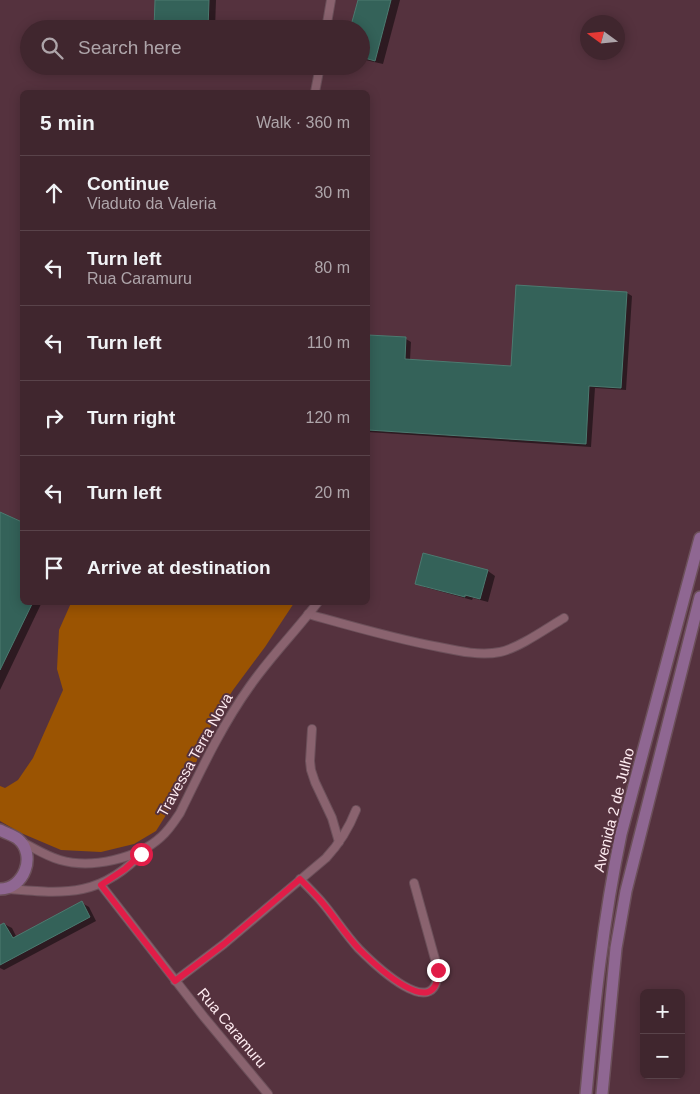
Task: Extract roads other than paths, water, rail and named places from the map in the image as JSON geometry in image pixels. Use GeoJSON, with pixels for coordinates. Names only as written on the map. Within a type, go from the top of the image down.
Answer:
{"type":"FeatureCollection","features":[{"type":"Feature","properties":{"kind":"main road","name":"Avenida 2 de Julho"},"geometry":{"type":"LineString","coordinates":[[586,1094],[595,994],[612,879],[621,834],[700,538]]}},
{"type":"Feature","properties":{"kind":"main road","name":"Avenida 2 de Julho"},"geometry":{"type":"LineString","coordinates":[[602,1094],[616,948],[626,890],[678,677],[700,596]]}},
{"type":"Feature","properties":{"kind":"main road"},"geometry":{"type":"LineString","coordinates":[[0,830],[18,840],[26,855],[27,865],[21,879],[4,889]]}},
{"type":"Feature","properties":{"kind":"street"},"geometry":{"type":"LineString","coordinates":[[328,20],[331,0]]}},
{"type":"Feature","properties":{"kind":"street"},"geometry":{"type":"LineString","coordinates":[[315,90],[318,75]]}},
{"type":"Feature","properties":{"kind":"street","name":"Travessa Terra Nova"},"geometry":{"type":"LineString","coordinates":[[148,846],[160,838],[180,813],[238,703],[264,667],[316,605]]}},
{"type":"Feature","properties":{"kind":"street"},"geometry":{"type":"LineString","coordinates":[[308,614],[408,641],[462,652],[490,654],[502,652],[517,645],[564,618]]}},
{"type":"Feature","properties":{"kind":"street"},"geometry":{"type":"LineString","coordinates":[[312,729],[311,770],[332,818],[339,842]]}},
{"type":"Feature","properties":{"kind":"street"},"geometry":{"type":"LineString","coordinates":[[175,981],[224,944],[326,858],[339,842],[356,810]]}},
{"type":"Feature","properties":{"kind":"street"},"geometry":{"type":"LineString","coordinates":[[18,840],[62,861],[89,864],[125,857],[148,846]]}},
{"type":"Feature","properties":{"kind":"street"},"geometry":{"type":"LineString","coordinates":[[4,889],[40,892],[66,891],[101,885],[125,869],[148,846]]}},
{"type":"Feature","properties":{"kind":"street"},"geometry":{"type":"LineString","coordinates":[[300,879],[322,902],[359,949],[387,974],[414,991],[427,993],[432,991],[436,985],[438,970],[414,883]]}},
{"type":"Feature","properties":{"kind":"street","name":"Rua Caramuru"},"geometry":{"type":"LineString","coordinates":[[101,885],[175,981],[268,1094]]}}]}
